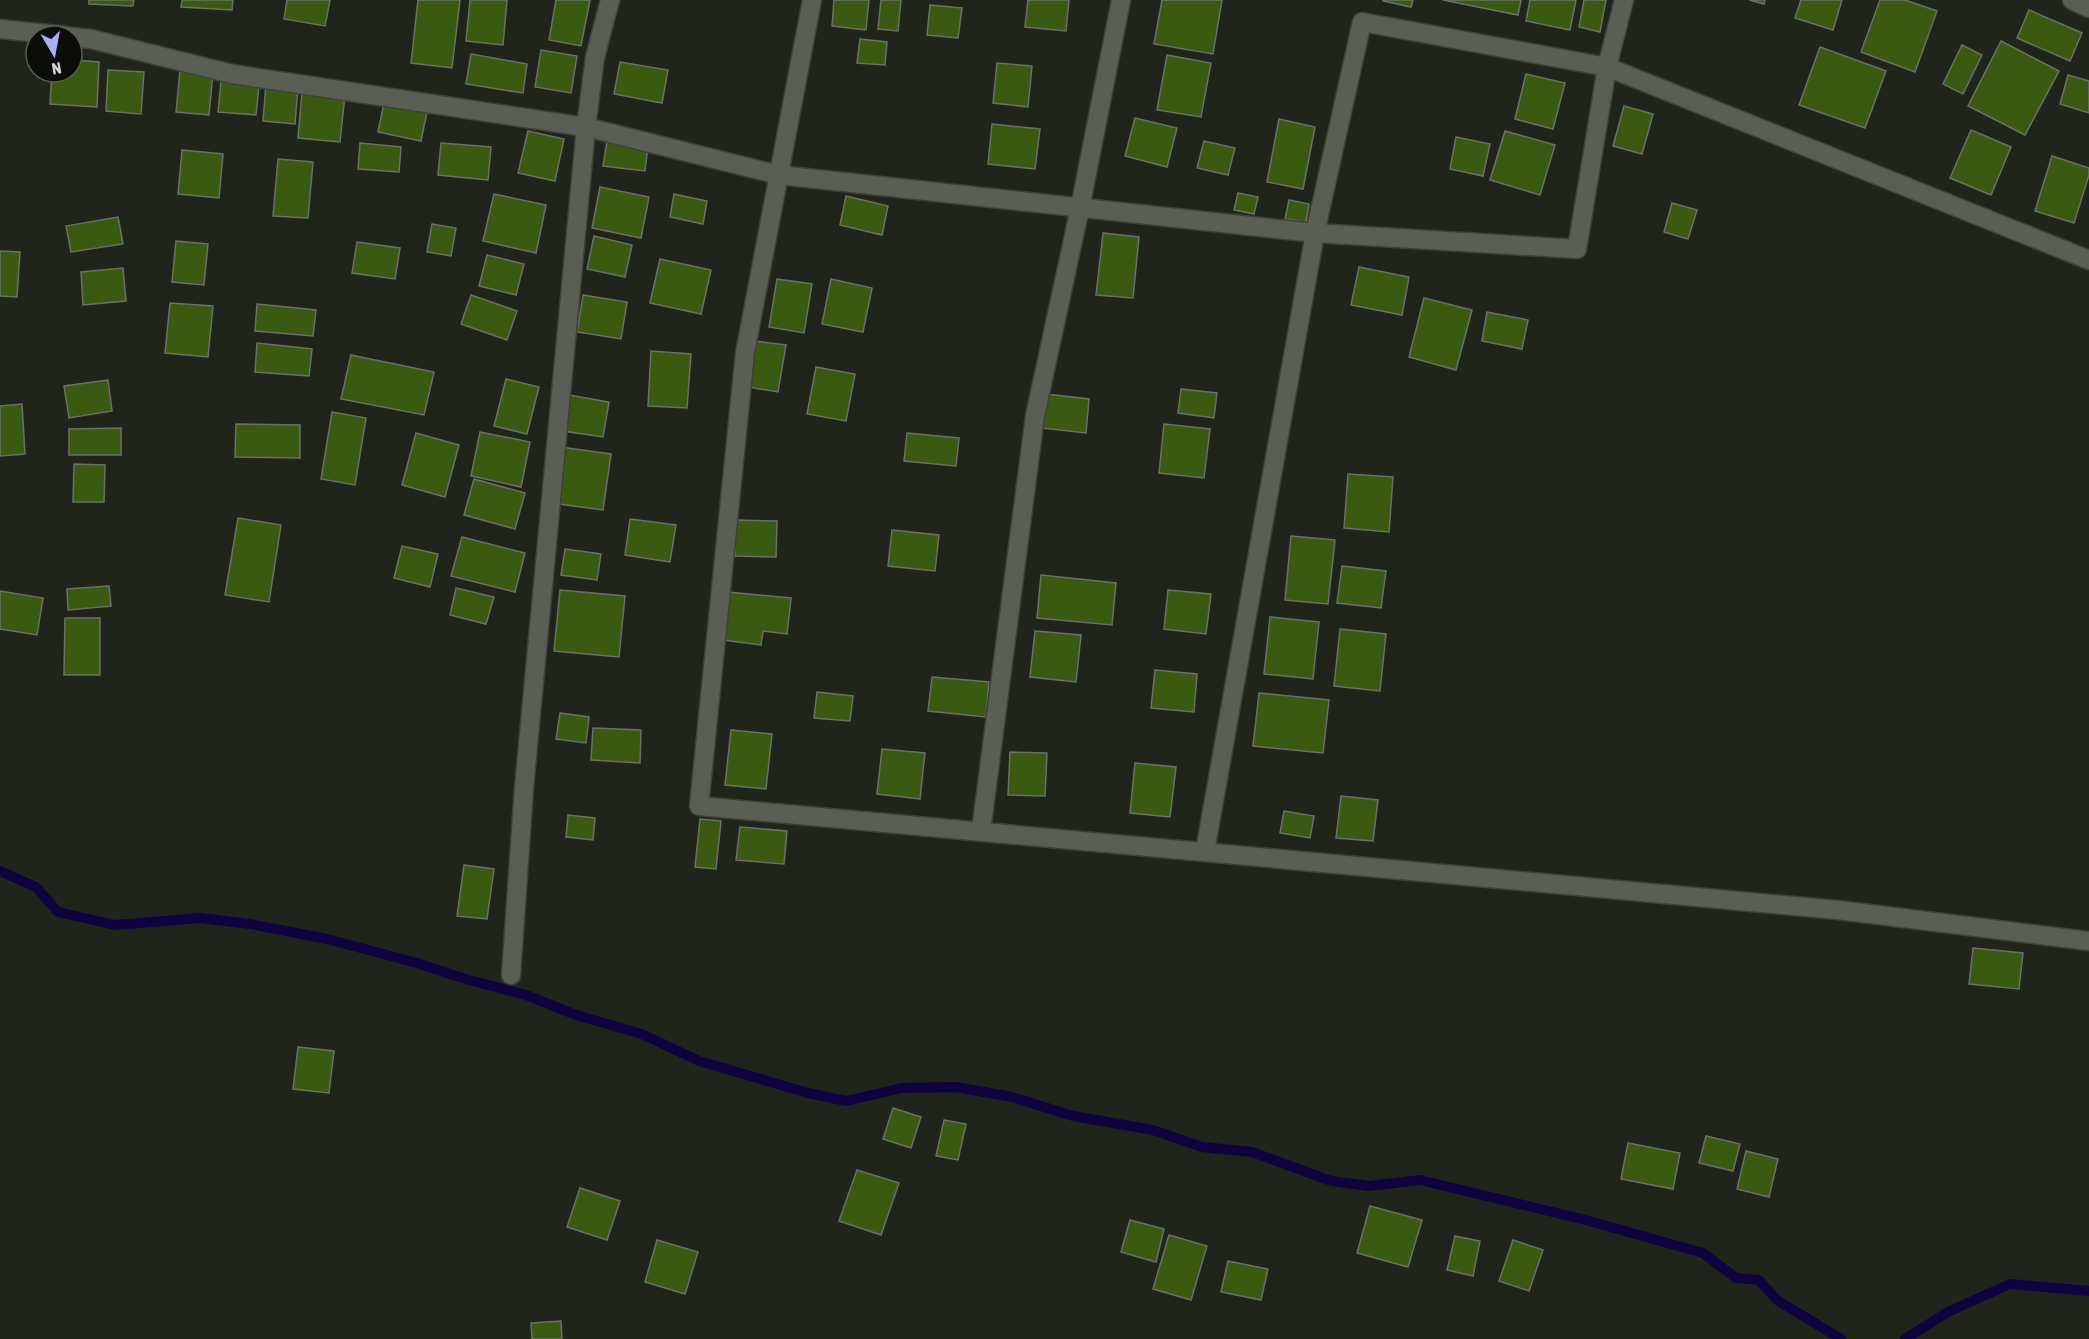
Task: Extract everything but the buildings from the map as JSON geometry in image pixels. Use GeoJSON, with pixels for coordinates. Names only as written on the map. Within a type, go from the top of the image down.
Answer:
{"type":"FeatureCollection","features":[{"type":"Feature","properties":{"kind":"street"},"geometry":{"type":"LineString","coordinates":[[511,975],[524,788],[586,127],[595,57],[610,0]]}},
{"type":"Feature","properties":{"kind":"street"},"geometry":{"type":"LineString","coordinates":[[812,0],[745,353],[699,806],[1838,910],[2089,941]]}},
{"type":"Feature","properties":{"kind":"street"},"geometry":{"type":"LineString","coordinates":[[981,831],[1035,416],[1080,208],[1121,0]]}},
{"type":"Feature","properties":{"kind":"street"},"geometry":{"type":"LineString","coordinates":[[84,38],[232,74],[586,127],[779,175],[1315,233],[1577,249],[1607,67],[1624,0]]}},
{"type":"Feature","properties":{"kind":"street"},"geometry":{"type":"LineString","coordinates":[[2072,0],[2089,8]]}},
{"type":"Feature","properties":{"kind":"street"},"geometry":{"type":"LineString","coordinates":[[1205,851],[1315,233],[1362,22],[1607,67],[2089,260]]}},
{"type":"Feature","properties":{"kind":"street"},"geometry":{"type":"LineString","coordinates":[[0,29],[24,32]]}},
{"type":"Feature","properties":{"kind":"waterway"},"geometry":{"type":"LineString","coordinates":[[0,871],[36,887],[58,912],[115,925],[200,918],[250,924],[327,939],[526,995],[576,1015],[642,1034],[699,1061],[808,1093],[846,1101],[902,1088],[956,1087],[1012,1097],[1073,1116],[1153,1130],[1202,1147],[1252,1152],[1331,1181],[1369,1186],[1420,1180],[1582,1219],[1703,1253],[1736,1278],[1759,1280],[1777,1300],[1841,1339]]}},
{"type":"Feature","properties":{"kind":"waterway"},"geometry":{"type":"LineString","coordinates":[[1905,1339],[1948,1312],[2010,1284],[2089,1291]]}}]}
